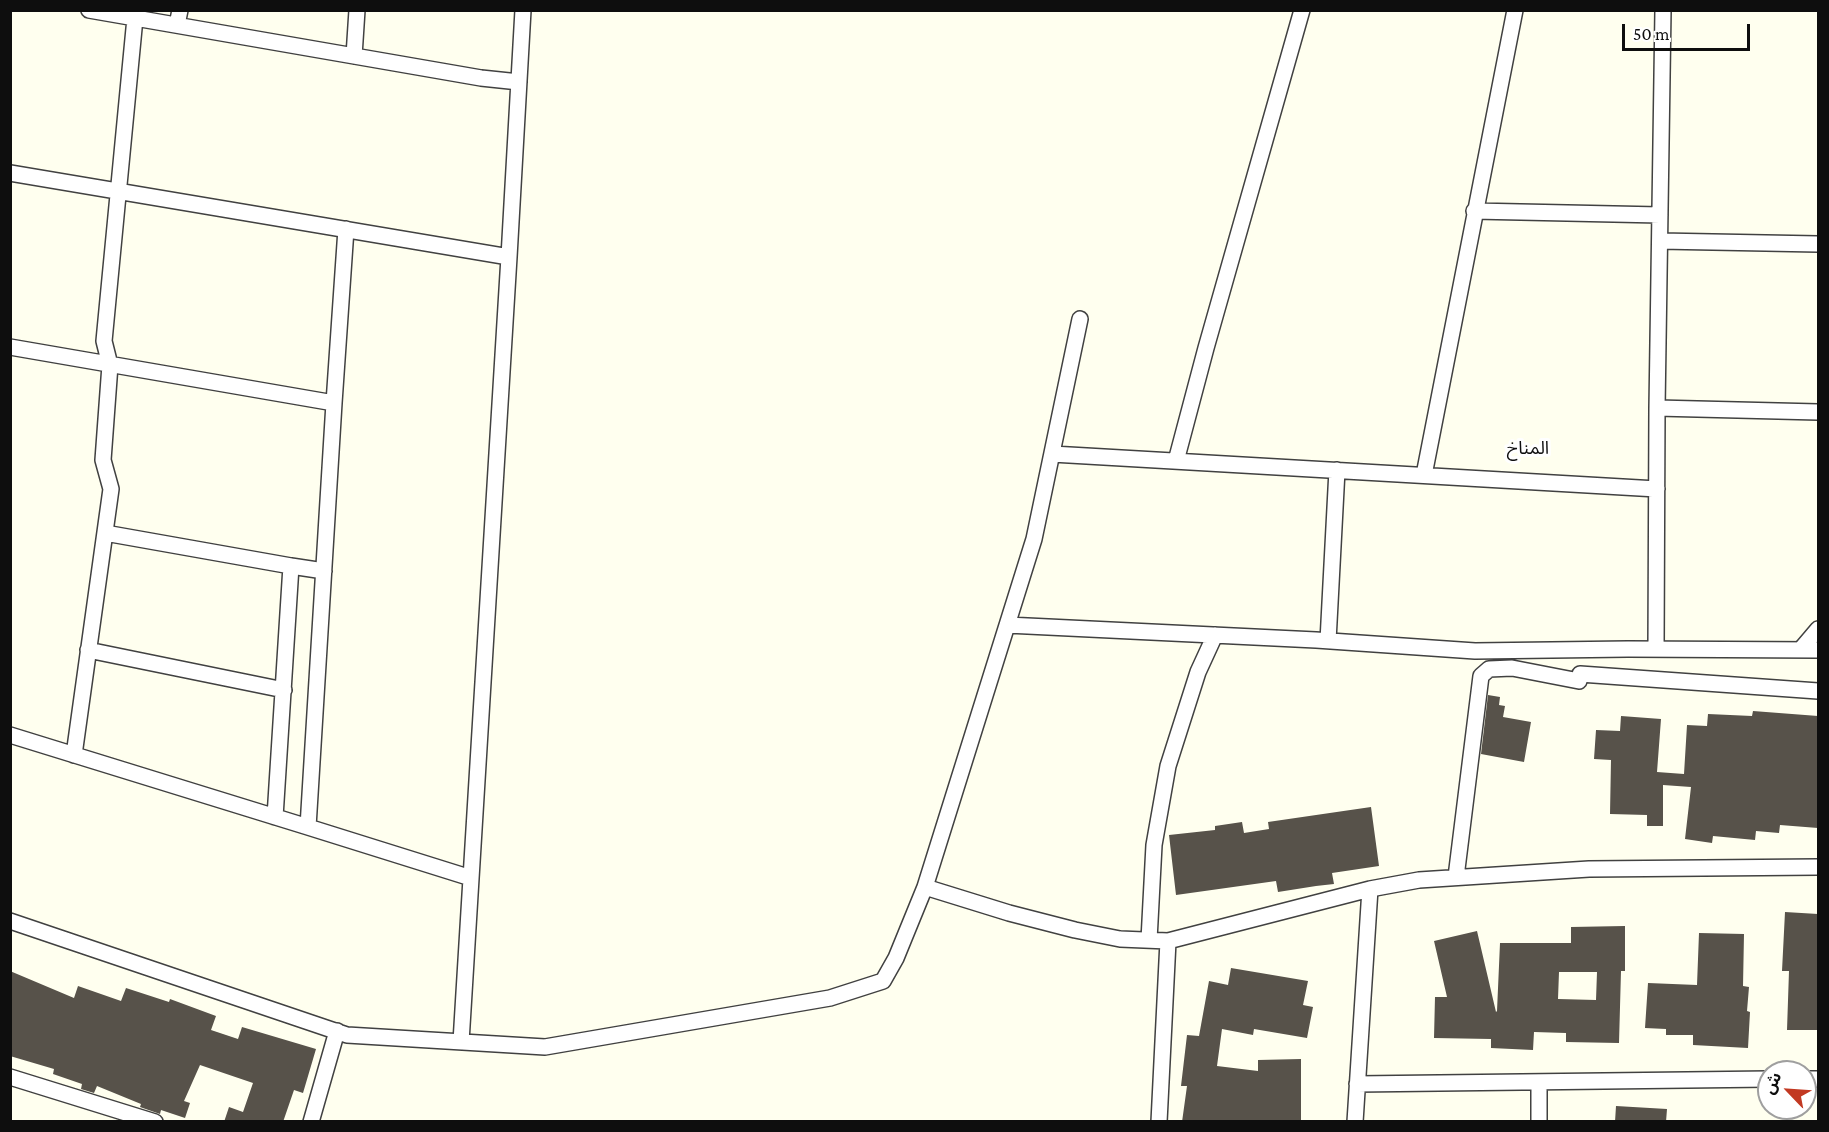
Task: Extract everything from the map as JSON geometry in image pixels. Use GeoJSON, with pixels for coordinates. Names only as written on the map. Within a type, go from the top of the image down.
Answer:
{"type":"FeatureCollection","features":[{"type":"Feature","properties":{"kind":"street"},"geometry":{"type":"LineString","coordinates":[[89,10],[178,18],[354,56],[481,78],[519,82]]}},
{"type":"Feature","properties":{"kind":"street"},"geometry":{"type":"LineString","coordinates":[[354,56],[357,10]]}},
{"type":"Feature","properties":{"kind":"street"},"geometry":{"type":"LineString","coordinates":[[461,1042],[523,10]]}},
{"type":"Feature","properties":{"kind":"street"},"geometry":{"type":"LineString","coordinates":[[1176,461],[1302,10]]}},
{"type":"Feature","properties":{"kind":"street"},"geometry":{"type":"LineString","coordinates":[[1424,475],[1515,10]]}},
{"type":"Feature","properties":{"kind":"street"},"geometry":{"type":"LineString","coordinates":[[1656,649],[1663,10]]}},
{"type":"Feature","properties":{"kind":"street"},"geometry":{"type":"LineString","coordinates":[[74,755],[111,489],[103,460],[110,365],[104,341],[118,191],[141,16]]}},
{"type":"Feature","properties":{"kind":"street"},"geometry":{"type":"LineString","coordinates":[[10,172],[509,257]]}},
{"type":"Feature","properties":{"kind":"street"},"geometry":{"type":"LineString","coordinates":[[1474,211],[1660,215]]}},
{"type":"Feature","properties":{"kind":"street"},"geometry":{"type":"LineString","coordinates":[[308,827],[346,229]]}},
{"type":"Feature","properties":{"kind":"street"},"geometry":{"type":"LineString","coordinates":[[1660,241],[1818,244]]}},
{"type":"Feature","properties":{"kind":"street"},"geometry":{"type":"LineString","coordinates":[[10,921],[347,1035],[545,1047],[830,998],[883,981],[896,958],[924,887],[1034,539],[1080,319]]}},
{"type":"Feature","properties":{"kind":"street"},"geometry":{"type":"LineString","coordinates":[[10,347],[334,403]]}},
{"type":"Feature","properties":{"kind":"street"},"geometry":{"type":"LineString","coordinates":[[1657,408],[1818,412]]}},
{"type":"Feature","properties":{"kind":"street"},"geometry":{"type":"LineString","coordinates":[[1052,454],[1657,489]]}},
{"type":"Feature","properties":{"kind":"street"},"geometry":{"type":"LineString","coordinates":[[1328,641],[1337,470]]}},
{"type":"Feature","properties":{"kind":"street"},"geometry":{"type":"LineString","coordinates":[[105,533],[324,571]]}},
{"type":"Feature","properties":{"kind":"street"},"geometry":{"type":"LineString","coordinates":[[275,817],[291,566]]}},
{"type":"Feature","properties":{"kind":"street"},"geometry":{"type":"LineString","coordinates":[[1007,625],[1328,641],[1475,651],[1818,650]]}},
{"type":"Feature","properties":{"kind":"street"},"geometry":{"type":"LineString","coordinates":[[1801,649],[1818,629]]}},
{"type":"Feature","properties":{"kind":"street"},"geometry":{"type":"LineString","coordinates":[[1149,940],[1154,845],[1168,766],[1197,672],[1215,635]]}},
{"type":"Feature","properties":{"kind":"street"},"geometry":{"type":"LineString","coordinates":[[88,650],[284,690]]}},
{"type":"Feature","properties":{"kind":"street"},"geometry":{"type":"LineString","coordinates":[[1456,877],[1481,676],[1489,669],[1512,668],[1579,681],[1580,674],[1818,691]]}},
{"type":"Feature","properties":{"kind":"street"},"geometry":{"type":"LineString","coordinates":[[10,735],[471,878]]}},
{"type":"Feature","properties":{"kind":"street"},"geometry":{"type":"LineString","coordinates":[[924,887],[1075,930],[1120,939],[1168,941],[1370,889],[1419,880],[1589,869],[1818,867]]}},
{"type":"Feature","properties":{"kind":"street"},"geometry":{"type":"LineString","coordinates":[[1355,1122],[1370,889]]}},
{"type":"Feature","properties":{"kind":"street"},"geometry":{"type":"LineString","coordinates":[[1159,1122],[1168,941]]}},
{"type":"Feature","properties":{"kind":"street"},"geometry":{"type":"LineString","coordinates":[[311,1122],[337,1031]]}},
{"type":"Feature","properties":{"kind":"street"},"geometry":{"type":"LineString","coordinates":[[10,1077],[154,1122]]}},
{"type":"Feature","properties":{"kind":"street"},"geometry":{"type":"LineString","coordinates":[[1357,1084],[1757,1080]]}},
{"type":"Feature","properties":{"kind":"street"},"geometry":{"type":"LineString","coordinates":[[1539,1082],[1539,1122]]}},
{"type":"Feature","properties":{"kind":"building"},"geometry":{"type":"Polygon","coordinates":[[[1488,695],[1500,697],[1499,705],[1505,706],[1503,717],[1531,722],[1524,762],[1481,754],[1488,695]]]}},
{"type":"Feature","properties":{"kind":"building"},"geometry":{"type":"Polygon","coordinates":[[[1753,711],[1818,716],[1818,828],[1780,825],[1779,833],[1756,831],[1755,840],[1713,836],[1712,843],[1685,839],[1691,787],[1663,785],[1663,826],[1647,826],[1647,815],[1610,814],[1611,760],[1594,759],[1596,730],[1620,731],[1621,716],[1661,719],[1657,772],[1684,774],[1687,725],[1707,726],[1708,714],[1752,716],[1753,711]]]}},
{"type":"Feature","properties":{"kind":"building"},"geometry":{"type":"Polygon","coordinates":[[[1371,807],[1379,866],[1332,873],[1334,884],[1278,892],[1276,881],[1176,895],[1169,835],[1215,830],[1215,826],[1242,822],[1244,833],[1269,829],[1268,822],[1371,807]]]}},
{"type":"Feature","properties":{"kind":"building"},"geometry":{"type":"Polygon","coordinates":[[[1785,912],[1818,914],[1818,1030],[1787,1030],[1789,971],[1782,971],[1785,912]]]}},
{"type":"Feature","properties":{"kind":"building"},"geometry":{"type":"Polygon","coordinates":[[[1625,926],[1625,971],[1621,971],[1619,1043],[1566,1042],[1566,1033],[1534,1032],[1533,1050],[1491,1048],[1491,1039],[1434,1038],[1435,997],[1447,997],[1434,941],[1477,931],[1496,1012],[1500,943],[1571,943],[1571,927],[1625,926]],[[1559,972],[1558,999],[1596,1000],[1597,972],[1559,972]]]}},
{"type":"Feature","properties":{"kind":"building"},"geometry":{"type":"Polygon","coordinates":[[[1699,933],[1744,934],[1743,986],[1749,987],[1747,1011],[1750,1012],[1748,1048],[1693,1045],[1693,1035],[1666,1035],[1666,1029],[1645,1028],[1648,983],[1697,985],[1699,933]]]}},
{"type":"Feature","properties":{"kind":"building"},"geometry":{"type":"Polygon","coordinates":[[[1231,968],[1308,981],[1303,1005],[1313,1007],[1307,1038],[1254,1029],[1253,1035],[1222,1029],[1217,1066],[1258,1071],[1258,1060],[1301,1059],[1301,1122],[1182,1122],[1187,1086],[1181,1086],[1187,1035],[1199,1036],[1209,981],[1228,985],[1231,968]]]}},
{"type":"Feature","properties":{"kind":"building"},"geometry":{"type":"Polygon","coordinates":[[[10,971],[74,998],[78,986],[121,1001],[126,988],[169,1002],[170,999],[216,1016],[211,1030],[238,1039],[242,1027],[316,1049],[303,1093],[294,1090],[283,1122],[224,1122],[229,1107],[243,1112],[253,1083],[200,1065],[184,1101],[190,1103],[185,1118],[161,1110],[160,1114],[140,1107],[141,1104],[97,1086],[94,1093],[81,1089],[82,1084],[53,1074],[54,1069],[10,1056],[10,971]]]}},
{"type":"Feature","properties":{"kind":"building"},"geometry":{"type":"Polygon","coordinates":[[[1616,1106],[1667,1109],[1666,1122],[1615,1122],[1616,1106]]]}},
{"type":"Feature","properties":{"kind":"district","name":"المناخ"},"geometry":{"type":"Point","coordinates":[1528,448]}}]}
